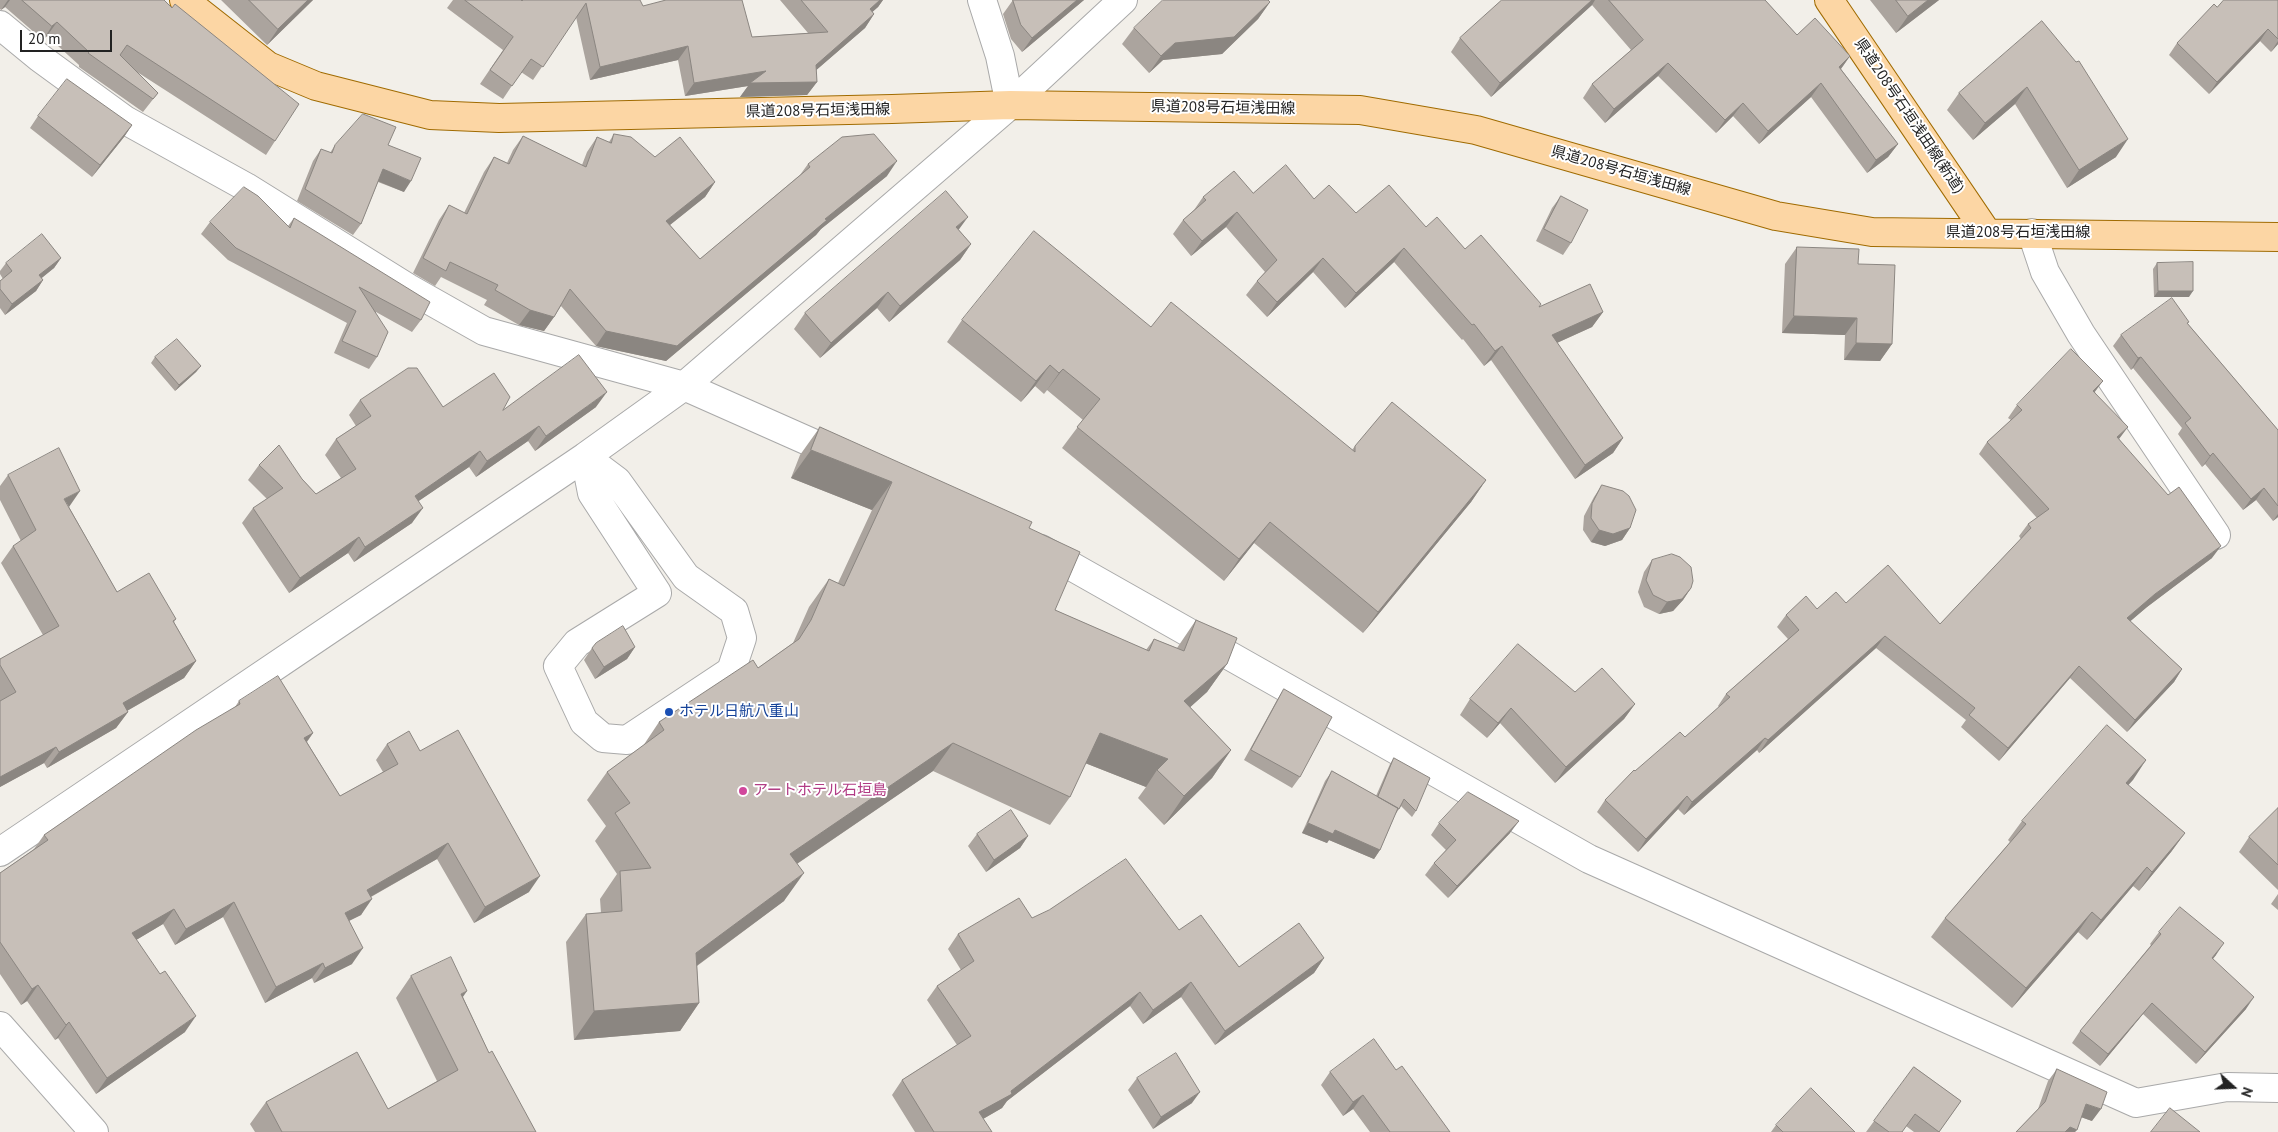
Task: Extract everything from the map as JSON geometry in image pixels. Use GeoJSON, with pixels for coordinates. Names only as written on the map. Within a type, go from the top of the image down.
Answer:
{"type":"FeatureCollection","features":[{"type":"Feature","properties":{"kind":"main road","name":"県道208号石垣浅田線"},"geometry":{"type":"LineString","coordinates":[[184,0],[268,66],[316,86],[430,115],[499,118],[1010,105],[1360,110],[1476,130],[1776,216],[1872,232],[2032,232],[2278,237]]}},
{"type":"Feature","properties":{"kind":"main road","name":"県道208号石垣浅田線(新道)"},"geometry":{"type":"LineString","coordinates":[[1829,0],[1987,233]]}},
{"type":"Feature","properties":{"kind":"street"},"geometry":{"type":"LineString","coordinates":[[0,852],[585,457],[684,386],[1010,105],[1123,0]]}},
{"type":"Feature","properties":{"kind":"street"},"geometry":{"type":"LineString","coordinates":[[983,1],[1000,56],[1010,105]]}},
{"type":"Feature","properties":{"kind":"street"},"geometry":{"type":"LineString","coordinates":[[0,25],[40,58],[125,120],[246,187],[408,288],[484,331],[684,386],[865,467]]}},
{"type":"Feature","properties":{"kind":"street"},"geometry":{"type":"LineString","coordinates":[[2032,232],[2045,272],[2080,334],[2216,535]]}},
{"type":"Feature","properties":{"kind":"street"},"geometry":{"type":"LineString","coordinates":[[585,457],[617,481],[686,577],[734,611],[742,638],[732,671],[627,740],[603,738],[584,722],[558,666],[577,643],[686,577]]}},
{"type":"Feature","properties":{"kind":"street"},"geometry":{"type":"LineString","coordinates":[[585,457],[592,493],[657,593]]}},
{"type":"Feature","properties":{"kind":"street"},"geometry":{"type":"LineString","coordinates":[[1019,536],[1589,860],[2136,1103],[2227,1087],[2278,1088]]}},
{"type":"Feature","properties":{"kind":"street"},"geometry":{"type":"LineString","coordinates":[[0,1026],[94,1132]]}},
{"type":"Feature","properties":{"kind":"building"},"geometry":{"type":"Polygon","coordinates":[[[22,0],[164,0],[172,8],[175,4],[299,104],[275,141],[127,45],[120,55],[158,93],[153,99],[88,53],[57,22],[52,26],[22,0]]]}},
{"type":"Feature","properties":{"kind":"building"},"geometry":{"type":"Polygon","coordinates":[[[249,0],[308,0],[278,29],[249,0]]]}},
{"type":"Feature","properties":{"kind":"building"},"geometry":{"type":"Polygon","coordinates":[[[465,0],[640,0],[643,6],[666,0],[742,0],[752,37],[828,32],[801,0],[880,0],[870,9],[874,14],[816,65],[817,82],[750,83],[766,71],[694,83],[688,46],[600,67],[586,3],[543,67],[531,59],[512,86],[490,70],[513,37],[465,0]]]}},
{"type":"Feature","properties":{"kind":"building"},"geometry":{"type":"Polygon","coordinates":[[[1013,0],[1077,0],[1032,38],[1021,25],[1013,0]]]}},
{"type":"Feature","properties":{"kind":"building"},"geometry":{"type":"Polygon","coordinates":[[[1163,0],[1268,0],[1270,2],[1234,37],[1175,43],[1161,56],[1134,28],[1163,0]]]}},
{"type":"Feature","properties":{"kind":"building"},"geometry":{"type":"Polygon","coordinates":[[[1502,0],[1592,0],[1500,83],[1460,38],[1502,0]]]}},
{"type":"Feature","properties":{"kind":"building"},"geometry":{"type":"Polygon","coordinates":[[[1609,0],[1765,0],[1797,35],[1815,18],[1850,56],[1839,67],[1898,144],[1876,160],[1821,83],[1768,131],[1743,103],[1725,120],[1668,63],[1614,109],[1592,84],[1643,40],[1609,0]]]}},
{"type":"Feature","properties":{"kind":"building"},"geometry":{"type":"Polygon","coordinates":[[[1896,0],[1928,0],[1908,16],[1896,0]]]}},
{"type":"Feature","properties":{"kind":"building"},"geometry":{"type":"Polygon","coordinates":[[[2224,0],[2278,0],[2278,39],[2268,29],[2217,82],[2177,43],[2214,4],[2217,7],[2224,0]]]}},
{"type":"Feature","properties":{"kind":"building"},"geometry":{"type":"Polygon","coordinates":[[[2042,21],[2076,62],[2079,61],[2128,139],[2079,170],[2027,87],[1985,123],[1959,93],[2042,21]]]}},
{"type":"Feature","properties":{"kind":"building"},"geometry":{"type":"Polygon","coordinates":[[[67,79],[132,125],[100,165],[38,116],[67,79]]]}},
{"type":"Feature","properties":{"kind":"building"},"geometry":{"type":"Polygon","coordinates":[[[363,114],[396,127],[388,145],[421,158],[411,181],[383,169],[361,224],[305,189],[321,149],[332,153],[335,145],[363,114]]]}},
{"type":"Feature","properties":{"kind":"building"},"geometry":{"type":"Polygon","coordinates":[[[614,134],[631,137],[655,157],[680,137],[715,182],[666,221],[700,259],[810,167],[808,164],[842,137],[874,134],[897,161],[825,219],[827,220],[677,346],[606,331],[570,289],[554,317],[530,310],[495,290],[498,285],[450,262],[446,271],[423,258],[449,205],[467,214],[494,157],[509,164],[523,136],[586,167],[597,137],[611,143],[614,134]]]}},
{"type":"Feature","properties":{"kind":"building"},"geometry":{"type":"Polygon","coordinates":[[[1286,165],[1314,199],[1329,185],[1356,213],[1389,185],[1426,227],[1437,217],[1465,249],[1481,235],[1541,304],[1539,307],[1590,284],[1603,312],[1552,335],[1623,438],[1585,465],[1502,346],[1495,351],[1474,324],[1472,325],[1404,248],[1356,293],[1323,258],[1277,302],[1257,281],[1277,260],[1237,212],[1202,241],[1183,220],[1206,200],[1203,197],[1234,171],[1253,193],[1286,165]]]}},
{"type":"Feature","properties":{"kind":"building"},"geometry":{"type":"Polygon","coordinates":[[[244,187],[258,196],[290,228],[294,218],[430,302],[421,320],[359,287],[388,332],[377,357],[342,341],[356,311],[236,248],[210,222],[244,187]]]}},
{"type":"Feature","properties":{"kind":"building"},"geometry":{"type":"Polygon","coordinates":[[[946,191],[968,217],[956,227],[971,244],[900,306],[888,292],[831,343],[805,313],[946,191]]]}},
{"type":"Feature","properties":{"kind":"building"},"geometry":{"type":"Polygon","coordinates":[[[1561,196],[1588,210],[1571,243],[1544,229],[1561,196]]]}},
{"type":"Feature","properties":{"kind":"building"},"geometry":{"type":"Polygon","coordinates":[[[1034,231],[1151,327],[1171,302],[1355,452],[1355,446],[1392,402],[1486,480],[1378,612],[1270,522],[1239,559],[1077,427],[1100,399],[1063,369],[1059,373],[1050,365],[1036,381],[962,320],[1034,231]]]}},
{"type":"Feature","properties":{"kind":"building"},"geometry":{"type":"Polygon","coordinates":[[[42,234],[61,258],[39,275],[43,280],[12,304],[0,289],[0,281],[12,271],[6,263],[42,234]]]}},
{"type":"Feature","properties":{"kind":"building"},"geometry":{"type":"Polygon","coordinates":[[[1797,247],[1859,249],[1858,264],[1895,265],[1892,344],[1856,343],[1857,318],[1794,316],[1797,247]]]}},
{"type":"Feature","properties":{"kind":"building"},"geometry":{"type":"Polygon","coordinates":[[[2193,262],[2193,291],[2158,291],[2157,263],[2193,262]]]}},
{"type":"Feature","properties":{"kind":"building"},"geometry":{"type":"Polygon","coordinates":[[[2172,298],[2189,322],[2187,323],[2278,430],[2278,506],[2264,488],[2251,499],[2213,453],[2210,456],[2185,423],[2191,418],[2141,357],[2138,358],[2121,335],[2172,298]]]}},
{"type":"Feature","properties":{"kind":"building"},"geometry":{"type":"Polygon","coordinates":[[[177,339],[201,366],[179,385],[155,357],[177,339]]]}},
{"type":"Feature","properties":{"kind":"building"},"geometry":{"type":"Polygon","coordinates":[[[2071,349],[2103,381],[2093,391],[2128,427],[2117,437],[2168,495],[2179,487],[2221,546],[2155,594],[2127,618],[2182,669],[2135,720],[2079,666],[2008,748],[1969,715],[1975,708],[1885,636],[1768,740],[1765,738],[1692,802],[1687,796],[1646,839],[1605,800],[1634,770],[1680,732],[1685,737],[1730,697],[1726,694],[1799,630],[1786,615],[1806,596],[1817,609],[1836,592],[1846,603],[1888,565],[1940,624],[2031,528],[2028,524],[2049,509],[1987,442],[2022,410],[2017,405],[2071,349]]]}},
{"type":"Feature","properties":{"kind":"building"},"geometry":{"type":"Polygon","coordinates":[[[579,355],[607,392],[546,436],[539,426],[487,461],[480,451],[415,496],[423,508],[365,547],[359,537],[300,578],[253,508],[283,488],[259,465],[279,445],[302,479],[316,494],[356,469],[336,439],[371,416],[360,400],[408,368],[417,368],[443,407],[494,373],[510,397],[503,410],[579,355]]]}},
{"type":"Feature","properties":{"kind":"building"},"geometry":{"type":"Polygon","coordinates":[[[820,427],[1032,522],[1029,528],[1080,552],[1055,610],[1149,651],[1154,639],[1184,651],[1196,620],[1237,638],[1227,664],[1184,701],[1231,750],[1184,796],[1157,770],[1168,759],[1100,733],[1070,797],[953,743],[790,854],[804,873],[696,953],[699,1003],[594,1011],[586,914],[622,911],[620,871],[651,868],[615,813],[630,803],[607,772],[664,730],[659,722],[753,660],[758,668],[799,639],[811,620],[829,579],[844,586],[892,482],[811,450],[820,427]]]}},
{"type":"Feature","properties":{"kind":"building"},"geometry":{"type":"Polygon","coordinates":[[[59,448],[80,491],[64,499],[117,592],[149,573],[176,619],[173,621],[196,661],[123,703],[128,712],[59,752],[56,747],[0,777],[0,701],[16,692],[0,665],[0,659],[59,626],[13,546],[36,530],[8,475],[59,448]]]}},
{"type":"Feature","properties":{"kind":"building"},"geometry":{"type":"Polygon","coordinates":[[[1602,485],[1623,491],[1629,496],[1636,510],[1630,528],[1613,534],[1599,530],[1591,518],[1592,504],[1602,485]]]}},
{"type":"Feature","properties":{"kind":"building"},"geometry":{"type":"Polygon","coordinates":[[[1672,554],[1680,557],[1691,567],[1693,581],[1691,588],[1682,599],[1667,602],[1653,595],[1646,580],[1652,560],[1672,554]]]}},
{"type":"Feature","properties":{"kind":"building"},"geometry":{"type":"Polygon","coordinates":[[[623,626],[635,647],[604,667],[592,648],[596,643],[623,626]]]}},
{"type":"Feature","properties":{"kind":"building"},"geometry":{"type":"Polygon","coordinates":[[[1518,644],[1575,692],[1602,668],[1635,704],[1566,767],[1511,708],[1498,723],[1470,699],[1518,644]]]}},
{"type":"Feature","properties":{"kind":"building"},"geometry":{"type":"Polygon","coordinates":[[[278,676],[313,733],[304,738],[340,796],[398,764],[387,744],[409,731],[420,751],[458,730],[540,876],[485,907],[448,843],[367,890],[372,899],[345,913],[363,948],[325,968],[323,963],[276,987],[234,902],[186,929],[174,909],[132,933],[160,974],[165,971],[196,1016],[107,1078],[69,1022],[66,1025],[38,985],[32,989],[0,942],[0,873],[48,840],[44,835],[196,730],[240,704],[239,701],[278,676]]]}},
{"type":"Feature","properties":{"kind":"building"},"geometry":{"type":"Polygon","coordinates":[[[1284,689],[1332,717],[1300,777],[1251,750],[1284,689]]]}},
{"type":"Feature","properties":{"kind":"building"},"geometry":{"type":"Polygon","coordinates":[[[2107,725],[2146,760],[2126,783],[2185,833],[2152,872],[2147,867],[2101,920],[2092,912],[2026,988],[1945,918],[2026,824],[2022,821],[2107,725]]]}},
{"type":"Feature","properties":{"kind":"building"},"geometry":{"type":"Polygon","coordinates":[[[1394,758],[1430,778],[1416,811],[1404,799],[1399,809],[1378,797],[1394,758]]]}},
{"type":"Feature","properties":{"kind":"building"},"geometry":{"type":"Polygon","coordinates":[[[1332,771],[1398,808],[1380,850],[1335,830],[1333,834],[1308,823],[1332,771]]]}},
{"type":"Feature","properties":{"kind":"building"},"geometry":{"type":"Polygon","coordinates":[[[1468,792],[1519,821],[1457,886],[1434,863],[1456,840],[1439,823],[1468,792]]]}},
{"type":"Feature","properties":{"kind":"building"},"geometry":{"type":"Polygon","coordinates":[[[2278,808],[2278,865],[2249,837],[2278,808]]]}},
{"type":"Feature","properties":{"kind":"building"},"geometry":{"type":"Polygon","coordinates":[[[1011,810],[1028,836],[994,860],[977,834],[1011,810]]]}},
{"type":"Feature","properties":{"kind":"building"},"geometry":{"type":"Polygon","coordinates":[[[1126,859],[1179,930],[1201,915],[1239,967],[1299,923],[1324,958],[1225,1031],[1191,982],[1153,1010],[1140,992],[1011,1091],[1012,1094],[979,1112],[992,1132],[934,1132],[902,1080],[971,1036],[937,986],[974,961],[958,934],[1019,898],[1032,918],[1049,910],[1126,859]]]}},
{"type":"Feature","properties":{"kind":"building"},"geometry":{"type":"Polygon","coordinates":[[[2180,907],[2224,943],[2212,958],[2254,997],[2205,1052],[2152,1003],[2108,1054],[2080,1031],[2161,934],[2159,932],[2180,907]]]}},
{"type":"Feature","properties":{"kind":"building"},"geometry":{"type":"Polygon","coordinates":[[[451,957],[467,991],[461,994],[489,1053],[492,1051],[536,1132],[282,1132],[266,1102],[357,1052],[388,1109],[458,1070],[411,976],[451,957]]]}},
{"type":"Feature","properties":{"kind":"building"},"geometry":{"type":"Polygon","coordinates":[[[1374,1039],[1396,1070],[1402,1066],[1450,1132],[1390,1132],[1363,1095],[1353,1102],[1330,1072],[1374,1039]]]}},
{"type":"Feature","properties":{"kind":"building"},"geometry":{"type":"Polygon","coordinates":[[[1176,1053],[1200,1092],[1161,1117],[1137,1078],[1176,1053]]]}},
{"type":"Feature","properties":{"kind":"building"},"geometry":{"type":"Polygon","coordinates":[[[1914,1067],[1961,1101],[1939,1132],[1915,1114],[1902,1132],[1889,1132],[1874,1121],[1914,1067]]]}},
{"type":"Feature","properties":{"kind":"building"},"geometry":{"type":"Polygon","coordinates":[[[2057,1069],[2107,1092],[2101,1109],[2086,1104],[2077,1130],[2070,1127],[2065,1132],[2016,1132],[2045,1102],[2057,1069]]]}},
{"type":"Feature","properties":{"kind":"building"},"geometry":{"type":"Polygon","coordinates":[[[1811,1088],[1855,1132],[1783,1132],[1776,1125],[1811,1088]]]}},
{"type":"Feature","properties":{"kind":"building"},"geometry":{"type":"Polygon","coordinates":[[[2170,1108],[2200,1132],[2151,1132],[2170,1108]]]}},
{"type":"Feature","properties":{"kind":"place","name":"ホテル日航八重山"},"geometry":{"type":"Point","coordinates":[669,712]}},
{"type":"Feature","properties":{"kind":"place","name":"アートホテル石垣島"},"geometry":{"type":"Point","coordinates":[743,791]}}]}
